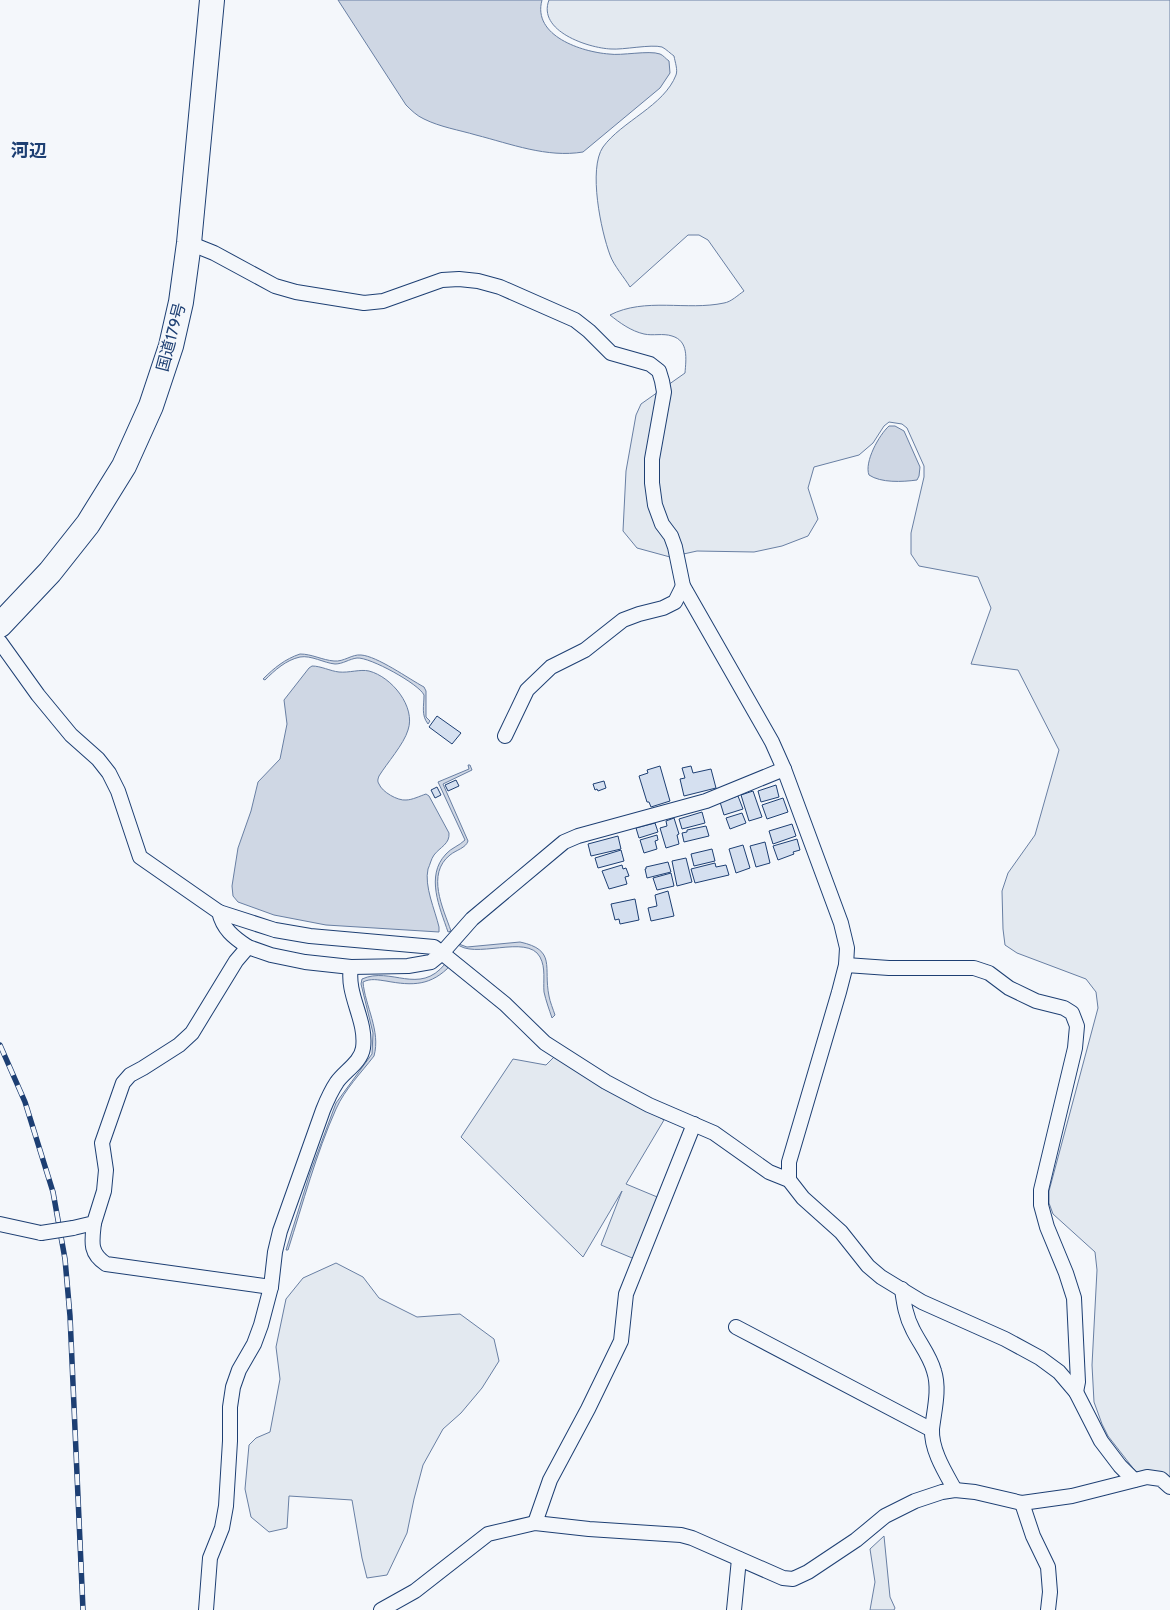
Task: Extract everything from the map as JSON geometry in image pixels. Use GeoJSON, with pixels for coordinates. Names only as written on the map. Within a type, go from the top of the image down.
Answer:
{"type":"FeatureCollection","features":[{"type":"Feature","properties":{"kind":"highway","name":"国道179号"},"geometry":{"type":"LineString","coordinates":[[0,625],[50,572],[88,524],[124,466],[151,406],[170,346],[181,302],[189,243],[212,0]]}},
{"type":"Feature","properties":{"kind":"street"},"geometry":{"type":"LineString","coordinates":[[189,243],[214,252],[274,286],[296,292],[364,303],[383,301],[442,280],[478,281],[500,287],[575,320],[612,353],[650,364],[659,371],[664,392],[652,458],[652,483],[655,505],[662,524],[671,536],[675,547],[683,586],[772,742],[784,769],[841,923],[847,948],[846,965],[789,1162],[789,1180]]}},
{"type":"Feature","properties":{"kind":"street"},"geometry":{"type":"LineString","coordinates":[[505,736],[527,690],[551,667],[585,650],[623,620],[663,608],[675,602],[683,586]]}},
{"type":"Feature","properties":{"kind":"street"},"geometry":{"type":"LineString","coordinates":[[3,647],[38,695],[71,735],[98,759],[109,774],[118,792],[140,857],[219,912],[275,930],[310,936],[434,948],[442,953],[504,1004],[545,1043],[612,1086],[649,1105],[714,1133],[770,1172],[789,1180],[803,1198],[841,1232],[868,1266],[881,1277],[922,1302],[1005,1339],[1040,1358],[1058,1372],[1076,1392],[1102,1440],[1120,1466],[1134,1480]]}},
{"type":"Feature","properties":{"kind":"street"},"geometry":{"type":"LineString","coordinates":[[219,912],[221,923],[231,935],[248,947],[271,956],[351,967],[421,965],[431,962],[442,953],[472,919],[564,842],[578,836],[706,801],[784,769]]}},
{"type":"Feature","properties":{"kind":"street"},"geometry":{"type":"LineString","coordinates":[[248,947],[236,961],[192,1033],[179,1045],[130,1074],[123,1083],[102,1143],[106,1170],[104,1191],[94,1223],[92,1239],[93,1250],[98,1259],[106,1264],[271,1287]]}},
{"type":"Feature","properties":{"kind":"street"},"geometry":{"type":"LineString","coordinates":[[846,965],[889,968],[974,968],[989,973],[1009,988],[1036,1001],[1064,1008],[1072,1013],[1077,1026],[1075,1048],[1041,1190],[1041,1205],[1047,1227],[1074,1298],[1078,1382],[1076,1392]]}},
{"type":"Feature","properties":{"kind":"street"},"geometry":{"type":"LineString","coordinates":[[206,1610],[210,1558],[222,1528],[225,1514],[230,1407],[233,1387],[239,1370],[257,1335],[271,1287],[275,1252],[280,1231],[323,1110],[339,1080],[357,1061],[363,1050],[361,1022],[351,991],[351,967]]}},
{"type":"Feature","properties":{"kind":"street"},"geometry":{"type":"LineString","coordinates":[[536,1523],[550,1480],[588,1409],[621,1341],[626,1294],[694,1124]]}},
{"type":"Feature","properties":{"kind":"street"},"geometry":{"type":"LineString","coordinates":[[0,1224],[41,1233],[94,1223]]}},
{"type":"Feature","properties":{"kind":"street"},"geometry":{"type":"LineString","coordinates":[[902,1289],[907,1317],[930,1360],[935,1374],[935,1413],[932,1430],[941,1463],[955,1490]]}},
{"type":"Feature","properties":{"kind":"street"},"geometry":{"type":"LineString","coordinates":[[736,1327],[932,1430]]}},
{"type":"Feature","properties":{"kind":"street"},"geometry":{"type":"LineString","coordinates":[[390,1608],[419,1588],[488,1534],[536,1523],[590,1529],[681,1535],[784,1578],[794,1579],[824,1562],[886,1516],[901,1507],[930,1495],[955,1490],[975,1492],[1022,1503],[1072,1496],[1134,1480],[1154,1477],[1164,1481],[1170,1487]]}},
{"type":"Feature","properties":{"kind":"street"},"geometry":{"type":"LineString","coordinates":[[1022,1503],[1033,1536],[1048,1567],[1050,1592],[1048,1610]]}},
{"type":"Feature","properties":{"kind":"street"},"geometry":{"type":"LineString","coordinates":[[734,1610],[739,1559]]}},
{"type":"Feature","properties":{"kind":"shaded area"},"geometry":{"type":"Polygon","coordinates":[[[338,0],[542,0],[541,13],[544,23],[562,40],[573,46],[598,53],[660,54],[669,61],[670,73],[660,88],[583,152],[556,153],[529,149],[443,126],[417,115],[406,105],[338,0]]]}},
{"type":"Feature","properties":{"kind":"shaded area"},"geometry":{"type":"Polygon","coordinates":[[[549,0],[1170,0],[1170,1479],[1148,1472],[1136,1472],[1108,1436],[1102,1424],[1094,1402],[1092,1365],[1097,1270],[1095,1252],[1053,1214],[1049,1203],[1049,1191],[1098,1008],[1096,992],[1086,979],[1017,953],[1005,945],[1002,891],[1008,873],[1035,835],[1059,750],[1018,670],[971,664],[991,608],[978,577],[919,566],[911,554],[911,533],[924,477],[924,466],[907,428],[902,424],[889,422],[884,426],[873,443],[859,455],[814,467],[808,488],[818,519],[808,536],[782,546],[754,552],[697,551],[670,557],[637,548],[623,531],[626,471],[636,415],[641,404],[685,373],[686,356],[684,346],[677,338],[669,335],[639,333],[610,315],[623,310],[652,305],[696,306],[724,303],[732,300],[744,291],[708,240],[699,235],[688,235],[630,287],[612,259],[606,244],[600,216],[596,170],[603,147],[621,129],[653,105],[670,86],[677,73],[674,56],[662,47],[611,49],[578,41],[557,29],[550,21],[547,11],[549,0]]]}},
{"type":"Feature","properties":{"kind":"shaded area"},"geometry":{"type":"Polygon","coordinates":[[[889,426],[895,426],[904,431],[920,467],[917,480],[886,481],[869,475],[870,456],[889,426]]]}},
{"type":"Feature","properties":{"kind":"shaded area"},"geometry":{"type":"Polygon","coordinates":[[[300,654],[334,661],[361,655],[384,663],[424,687],[426,691],[426,717],[430,721],[428,724],[424,717],[424,695],[420,690],[394,672],[363,659],[351,659],[335,664],[309,657],[295,658],[285,663],[265,680],[263,679],[280,664],[300,654]]]}},
{"type":"Feature","properties":{"kind":"shaded area"},"geometry":{"type":"Polygon","coordinates":[[[312,666],[339,672],[369,671],[378,674],[394,686],[405,703],[410,721],[408,730],[379,776],[378,781],[383,790],[399,799],[408,800],[426,794],[429,796],[449,833],[446,843],[432,858],[427,876],[439,932],[326,925],[274,915],[238,902],[233,896],[232,886],[238,848],[251,811],[258,782],[280,759],[287,724],[284,700],[312,666]]]}},
{"type":"Feature","properties":{"kind":"shaded area"},"geometry":{"type":"Polygon","coordinates":[[[468,765],[470,765],[472,770],[443,784],[468,841],[463,847],[450,855],[443,863],[439,872],[438,892],[451,931],[448,932],[438,903],[435,882],[436,872],[446,854],[465,840],[438,782],[469,769],[468,765]]]}},
{"type":"Feature","properties":{"kind":"shaded area"},"geometry":{"type":"Polygon","coordinates":[[[520,942],[532,945],[544,955],[549,996],[555,1015],[552,1018],[544,992],[542,961],[533,950],[524,947],[474,949],[464,948],[456,943],[467,947],[520,942]]]}},
{"type":"Feature","properties":{"kind":"shaded area"},"geometry":{"type":"Polygon","coordinates":[[[445,964],[451,965],[436,977],[421,983],[405,984],[374,980],[363,982],[376,1037],[374,1056],[349,1088],[336,1109],[316,1161],[288,1250],[286,1250],[310,1173],[336,1103],[372,1054],[373,1033],[361,984],[362,979],[373,976],[405,979],[425,978],[435,973],[445,964]]]}},
{"type":"Feature","properties":{"kind":"shaded area"},"geometry":{"type":"Polygon","coordinates":[[[555,1056],[664,1120],[626,1184],[662,1199],[637,1260],[601,1245],[622,1191],[583,1257],[461,1137],[513,1059],[546,1065],[555,1056]]]}},
{"type":"Feature","properties":{"kind":"shaded area"},"geometry":{"type":"Polygon","coordinates":[[[336,1263],[363,1277],[379,1298],[417,1317],[460,1314],[494,1339],[499,1361],[482,1388],[461,1413],[443,1429],[423,1465],[407,1533],[387,1575],[367,1578],[352,1500],[289,1496],[287,1528],[269,1532],[251,1517],[245,1489],[249,1445],[256,1438],[270,1432],[280,1379],[276,1347],[286,1299],[303,1278],[336,1263]]]}},
{"type":"Feature","properties":{"kind":"shaded area"},"geometry":{"type":"Polygon","coordinates":[[[884,1536],[890,1597],[895,1608],[894,1610],[870,1610],[875,1582],[870,1549],[884,1536]]]}},
{"type":"Feature","properties":{"kind":"building"},"geometry":{"type":"Polygon","coordinates":[[[437,716],[461,733],[452,744],[429,727],[437,716]]]}},
{"type":"Feature","properties":{"kind":"building"},"geometry":{"type":"Polygon","coordinates":[[[660,766],[670,801],[651,807],[649,802],[647,802],[639,776],[648,773],[647,770],[660,766]]]}},
{"type":"Feature","properties":{"kind":"building"},"geometry":{"type":"Polygon","coordinates":[[[691,766],[693,773],[711,769],[716,788],[684,796],[680,779],[685,778],[682,768],[691,766]]]}},
{"type":"Feature","properties":{"kind":"building"},"geometry":{"type":"Polygon","coordinates":[[[456,780],[459,786],[448,791],[445,785],[456,780]]]}},
{"type":"Feature","properties":{"kind":"building"},"geometry":{"type":"Polygon","coordinates":[[[604,781],[606,788],[598,791],[597,789],[595,790],[593,784],[604,781]]]}},
{"type":"Feature","properties":{"kind":"building"},"geometry":{"type":"Polygon","coordinates":[[[776,785],[779,797],[761,802],[758,791],[776,785]]]}},
{"type":"Feature","properties":{"kind":"building"},"geometry":{"type":"Polygon","coordinates":[[[437,787],[441,795],[435,798],[431,790],[437,787]]]}},
{"type":"Feature","properties":{"kind":"building"},"geometry":{"type":"Polygon","coordinates":[[[753,791],[762,817],[749,821],[741,795],[753,791]]]}},
{"type":"Feature","properties":{"kind":"building"},"geometry":{"type":"Polygon","coordinates":[[[738,796],[743,809],[724,815],[720,802],[738,796]]]}},
{"type":"Feature","properties":{"kind":"building"},"geometry":{"type":"Polygon","coordinates":[[[783,798],[788,812],[767,819],[762,805],[783,798]]]}},
{"type":"Feature","properties":{"kind":"building"},"geometry":{"type":"Polygon","coordinates":[[[702,812],[705,823],[682,829],[679,819],[702,812]]]}},
{"type":"Feature","properties":{"kind":"building"},"geometry":{"type":"Polygon","coordinates":[[[742,813],[746,823],[730,829],[726,818],[742,813]]]}},
{"type":"Feature","properties":{"kind":"building"},"geometry":{"type":"Polygon","coordinates":[[[674,818],[679,834],[677,835],[679,844],[666,848],[660,828],[667,826],[666,821],[674,818]]]}},
{"type":"Feature","properties":{"kind":"building"},"geometry":{"type":"Polygon","coordinates":[[[655,823],[658,832],[639,838],[636,828],[655,823]]]}},
{"type":"Feature","properties":{"kind":"building"},"geometry":{"type":"Polygon","coordinates":[[[792,824],[796,836],[773,844],[769,831],[792,824]]]}},
{"type":"Feature","properties":{"kind":"building"},"geometry":{"type":"Polygon","coordinates":[[[706,826],[709,836],[684,842],[682,833],[706,826]]]}},
{"type":"Feature","properties":{"kind":"building"},"geometry":{"type":"Polygon","coordinates":[[[657,835],[658,840],[655,841],[657,849],[644,853],[640,840],[657,835]]]}},
{"type":"Feature","properties":{"kind":"building"},"geometry":{"type":"Polygon","coordinates":[[[618,836],[621,849],[591,856],[588,844],[618,836]]]}},
{"type":"Feature","properties":{"kind":"building"},"geometry":{"type":"Polygon","coordinates":[[[797,839],[800,850],[778,860],[773,846],[797,839]]]}},
{"type":"Feature","properties":{"kind":"building"},"geometry":{"type":"Polygon","coordinates":[[[765,842],[770,863],[756,867],[750,846],[765,842]]]}},
{"type":"Feature","properties":{"kind":"building"},"geometry":{"type":"Polygon","coordinates":[[[743,845],[750,868],[736,873],[729,849],[743,845]]]}},
{"type":"Feature","properties":{"kind":"building"},"geometry":{"type":"Polygon","coordinates":[[[712,849],[715,861],[694,866],[691,854],[712,849]]]}},
{"type":"Feature","properties":{"kind":"building"},"geometry":{"type":"Polygon","coordinates":[[[621,850],[624,861],[598,868],[595,858],[621,850]]]}},
{"type":"Feature","properties":{"kind":"building"},"geometry":{"type":"Polygon","coordinates":[[[686,858],[692,882],[677,886],[672,861],[686,858]]]}},
{"type":"Feature","properties":{"kind":"building"},"geometry":{"type":"Polygon","coordinates":[[[668,862],[671,872],[647,878],[646,867],[668,862]]]}},
{"type":"Feature","properties":{"kind":"building"},"geometry":{"type":"Polygon","coordinates":[[[715,863],[716,867],[726,865],[729,875],[695,883],[691,869],[715,863]]]}},
{"type":"Feature","properties":{"kind":"building"},"geometry":{"type":"Polygon","coordinates":[[[622,865],[623,869],[626,868],[629,876],[625,877],[627,884],[609,889],[602,871],[622,865]]]}},
{"type":"Feature","properties":{"kind":"building"},"geometry":{"type":"Polygon","coordinates":[[[671,873],[674,886],[657,890],[653,878],[671,873]]]}},
{"type":"Feature","properties":{"kind":"building"},"geometry":{"type":"Polygon","coordinates":[[[668,891],[674,916],[651,921],[648,908],[657,906],[655,895],[668,891]]]}},
{"type":"Feature","properties":{"kind":"building"},"geometry":{"type":"Polygon","coordinates":[[[635,899],[639,920],[620,924],[619,919],[615,920],[611,904],[635,899]]]}},
{"type":"Feature","properties":{"kind":"railway"},"geometry":{"type":"LineString","coordinates":[[0,1045],[25,1102],[53,1192],[65,1259],[70,1316],[83,1610]]}},
{"type":"Feature","properties":{"kind":"district","name":"河辺"},"geometry":{"type":"Point","coordinates":[29,151]}}]}
